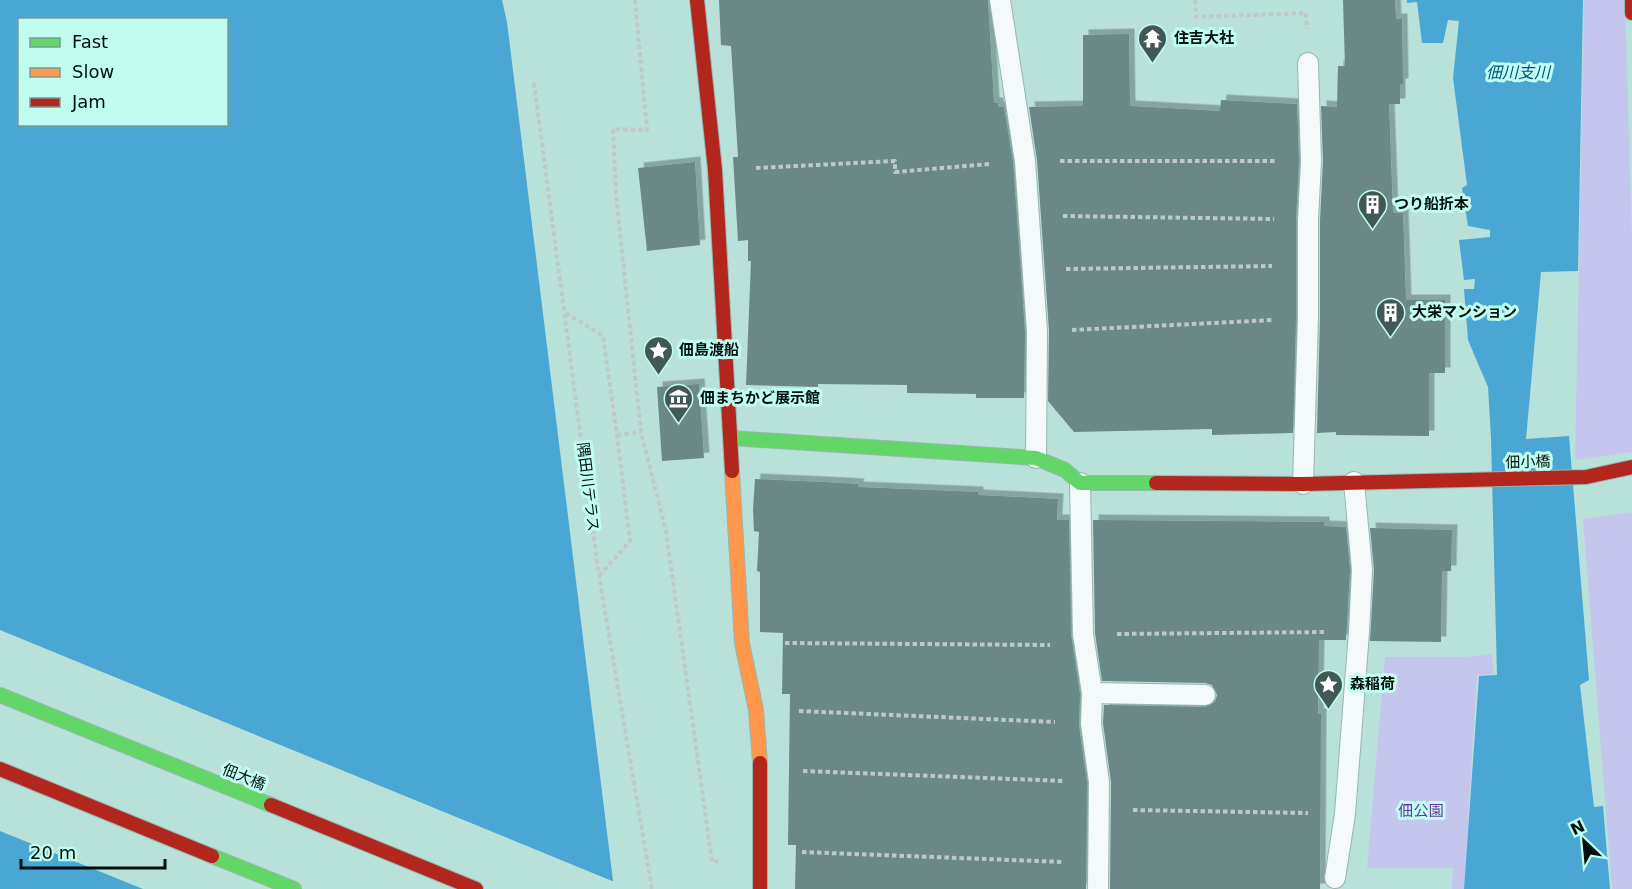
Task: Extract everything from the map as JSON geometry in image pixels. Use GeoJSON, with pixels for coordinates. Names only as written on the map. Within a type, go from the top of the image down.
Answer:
{"type":"FeatureCollection","features":[{"type":"Feature","properties":{"kind":"street"},"geometry":{"type":"LineString","coordinates":[[697,0],[715,170],[742,643],[756,710],[761,770],[760,889]]}},
{"type":"Feature","properties":{"kind":"street"},"geometry":{"type":"LineString","coordinates":[[1632,0],[1632,13]]}},
{"type":"Feature","properties":{"kind":"street"},"geometry":{"type":"LineString","coordinates":[[731,438],[1036,458],[1065,470],[1080,483]]}},
{"type":"Feature","properties":{"kind":"street","name":"佃小橋"},"geometry":{"type":"LineString","coordinates":[[1080,483],[1303,484],[1586,477],[1632,467]]}},
{"type":"Feature","properties":{"kind":"street","name":"佃大橋"},"geometry":{"type":"LineString","coordinates":[[0,695],[476,889]]}},
{"type":"Feature","properties":{"kind":"street"},"geometry":{"type":"LineString","coordinates":[[0,769],[294,889]]}},
{"type":"Feature","properties":{"kind":"lane"},"geometry":{"type":"LineString","coordinates":[[1000,0],[1025,161],[1037,332],[1036,458]]}},
{"type":"Feature","properties":{"kind":"lane"},"geometry":{"type":"LineString","coordinates":[[1303,484],[1311,161],[1308,63]]}},
{"type":"Feature","properties":{"kind":"lane"},"geometry":{"type":"LineString","coordinates":[[1335,878],[1345,814],[1362,570],[1354,482]]}},
{"type":"Feature","properties":{"kind":"lane"},"geometry":{"type":"LineString","coordinates":[[1080,483],[1083,640],[1092,693],[1091,724],[1099,782],[1098,889]]}},
{"type":"Feature","properties":{"kind":"lane"},"geometry":{"type":"LineString","coordinates":[[1092,693],[1205,695]]}},
{"type":"Feature","properties":{"kind":"path"},"geometry":{"type":"LineString","coordinates":[[635,0],[647,130],[613,129],[616,195],[641,432],[666,531],[712,862]]}},
{"type":"Feature","properties":{"kind":"path"},"geometry":{"type":"LineString","coordinates":[[1195,0],[1196,17],[1306,12],[1308,63]]}},
{"type":"Feature","properties":{"kind":"path","name":"隅田川テラス"},"geometry":{"type":"LineString","coordinates":[[534,83],[599,576],[652,889]]}},
{"type":"Feature","properties":{"kind":"path"},"geometry":{"type":"LineString","coordinates":[[1029,215],[1308,220]]}},
{"type":"Feature","properties":{"kind":"path"},"geometry":{"type":"LineString","coordinates":[[1033,269],[1308,266]]}},
{"type":"Feature","properties":{"kind":"path"},"geometry":{"type":"LineString","coordinates":[[566,312],[603,336],[617,435],[630,541],[599,576]]}},
{"type":"Feature","properties":{"kind":"path"},"geometry":{"type":"LineString","coordinates":[[1037,332],[1308,318]]}},
{"type":"Feature","properties":{"kind":"path"},"geometry":{"type":"LineString","coordinates":[[617,435],[641,432]]}},
{"type":"Feature","properties":{"kind":"path"},"geometry":{"type":"LineString","coordinates":[[742,643],[1083,640],[1359,632]]}},
{"type":"Feature","properties":{"kind":"path"},"geometry":{"type":"LineString","coordinates":[[756,710],[1091,724]]}},
{"type":"Feature","properties":{"kind":"path"},"geometry":{"type":"LineString","coordinates":[[761,770],[1099,782]]}},
{"type":"Feature","properties":{"kind":"path"},"geometry":{"type":"LineString","coordinates":[[1097,810],[1345,814]]}},
{"type":"Feature","properties":{"kind":"path"},"geometry":{"type":"LineString","coordinates":[[761,851],[1098,862]]}},
{"type":"Feature","properties":{"kind":"green space"},"geometry":{"type":"Polygon","coordinates":[[[1584,0],[1625,0],[1632,240],[1632,452],[1575,460],[1584,0]]]}},
{"type":"Feature","properties":{"kind":"green space"},"geometry":{"type":"Polygon","coordinates":[[[1632,512],[1632,889],[1612,889],[1583,519],[1632,512]]]}},
{"type":"Feature","properties":{"kind":"green space","name":"佃公園"},"geometry":{"type":"Polygon","coordinates":[[[1492,654],[1494,674],[1477,675],[1464,889],[1452,889],[1453,868],[1367,868],[1385,657],[1466,657],[1492,654]]]}},
{"type":"Feature","properties":{"kind":"water"},"geometry":{"type":"Polygon","coordinates":[[[0,0],[502,0],[507,22],[614,889],[0,889],[0,0]]]}},
{"type":"Feature","properties":{"kind":"water","name":"佃川支川"},"geometry":{"type":"Polygon","coordinates":[[[1407,0],[1583,0],[1578,271],[1541,272],[1526,439],[1569,436],[1589,680],[1580,685],[1594,807],[1603,806],[1610,889],[1464,889],[1479,676],[1497,675],[1488,387],[1468,340],[1464,289],[1474,289],[1475,279],[1464,280],[1459,240],[1490,237],[1490,230],[1468,226],[1462,188],[1467,185],[1453,78],[1459,21],[1448,20],[1443,43],[1422,43],[1417,2],[1407,3],[1407,0]]]}},
{"type":"Feature","properties":{"kind":"pier"},"geometry":{"type":"Polygon","coordinates":[[[0,630],[617,883],[617,889],[143,889],[0,831],[0,630]]]}},
{"type":"Feature","properties":{"kind":"building"},"geometry":{"type":"Polygon","coordinates":[[[719,0],[988,0],[994,103],[998,103],[998,107],[1004,107],[1013,162],[1025,332],[1024,398],[976,398],[976,394],[907,393],[907,385],[818,384],[818,387],[746,385],[751,261],[748,261],[748,240],[738,241],[733,157],[738,157],[731,46],[721,45],[719,0]]]}},
{"type":"Feature","properties":{"kind":"building"},"geometry":{"type":"Polygon","coordinates":[[[1343,0],[1395,0],[1396,19],[1402,19],[1403,84],[1400,84],[1400,104],[1389,104],[1393,213],[1403,213],[1406,300],[1445,300],[1445,373],[1429,373],[1429,436],[1317,433],[1323,161],[1321,106],[1337,107],[1338,66],[1345,66],[1343,0]]]}},
{"type":"Feature","properties":{"kind":"building"},"geometry":{"type":"Polygon","coordinates":[[[1129,34],[1130,106],[1220,111],[1221,100],[1297,104],[1299,161],[1293,433],[1212,435],[1212,429],[1074,432],[1048,401],[1049,331],[1037,160],[1029,107],[1083,106],[1083,35],[1129,34]]]}},
{"type":"Feature","properties":{"kind":"building"},"geometry":{"type":"Polygon","coordinates":[[[695,162],[700,245],[647,251],[638,168],[695,162]]]}},
{"type":"Feature","properties":{"kind":"building"},"geometry":{"type":"Polygon","coordinates":[[[699,384],[704,458],[662,461],[657,387],[699,384]]]}},
{"type":"Feature","properties":{"kind":"building"},"geometry":{"type":"Polygon","coordinates":[[[755,479],[859,484],[858,487],[978,492],[978,495],[1058,499],[1057,520],[1069,520],[1071,634],[1080,694],[1079,726],[1087,783],[1086,889],[795,889],[796,845],[788,845],[790,694],[782,694],[783,633],[760,632],[760,572],[757,571],[759,532],[754,531],[753,510],[755,479]]]}},
{"type":"Feature","properties":{"kind":"building"},"geometry":{"type":"Polygon","coordinates":[[[1093,520],[1324,522],[1324,526],[1346,527],[1350,570],[1346,640],[1319,640],[1320,889],[1110,889],[1111,782],[1103,723],[1104,705],[1205,707],[1215,702],[1217,695],[1212,685],[1205,683],[1102,681],[1095,633],[1093,520]]]}},
{"type":"Feature","properties":{"kind":"building"},"geometry":{"type":"Polygon","coordinates":[[[1370,528],[1452,530],[1451,571],[1442,571],[1441,642],[1370,641],[1374,570],[1370,528]]]}},
{"type":"Feature","properties":{"kind":"traffic: fast"},"geometry":{"type":"LineString","coordinates":[[731,438],[1036,458],[1065,470],[1080,483],[1156,483]]}},
{"type":"Feature","properties":{"kind":"traffic: fast"},"geometry":{"type":"LineString","coordinates":[[0,695],[271,805]]}},
{"type":"Feature","properties":{"kind":"traffic: fast"},"geometry":{"type":"LineString","coordinates":[[212,856],[294,889]]}},
{"type":"Feature","properties":{"kind":"traffic: slow"},"geometry":{"type":"LineString","coordinates":[[732,471],[742,643],[756,710],[760,763]]}},
{"type":"Feature","properties":{"kind":"traffic: jam"},"geometry":{"type":"LineString","coordinates":[[697,0],[715,170],[732,471]]}},
{"type":"Feature","properties":{"kind":"traffic: jam"},"geometry":{"type":"LineString","coordinates":[[1632,0],[1632,13]]}},
{"type":"Feature","properties":{"kind":"traffic: jam"},"geometry":{"type":"LineString","coordinates":[[1156,483],[1303,484],[1586,477],[1632,467]]}},
{"type":"Feature","properties":{"kind":"traffic: jam"},"geometry":{"type":"LineString","coordinates":[[760,763],[760,889]]}},
{"type":"Feature","properties":{"kind":"traffic: jam"},"geometry":{"type":"LineString","coordinates":[[0,769],[212,856]]}},
{"type":"Feature","properties":{"kind":"traffic: jam"},"geometry":{"type":"LineString","coordinates":[[271,805],[476,889]]}},
{"type":"Feature","properties":{"kind":"place","name":"住吉大社"},"geometry":{"type":"Point","coordinates":[1153,64]}},
{"type":"Feature","properties":{"kind":"place","name":"つり船折本"},"geometry":{"type":"Point","coordinates":[1373,230]}},
{"type":"Feature","properties":{"kind":"place","name":"大栄マンション"},"geometry":{"type":"Point","coordinates":[1391,338]}},
{"type":"Feature","properties":{"kind":"place","name":"佃島渡船"},"geometry":{"type":"Point","coordinates":[658,376]}},
{"type":"Feature","properties":{"kind":"place","name":"佃まちかど展示館"},"geometry":{"type":"Point","coordinates":[679,424]}},
{"type":"Feature","properties":{"kind":"place","name":"森稲荷"},"geometry":{"type":"Point","coordinates":[1329,710]}}]}
